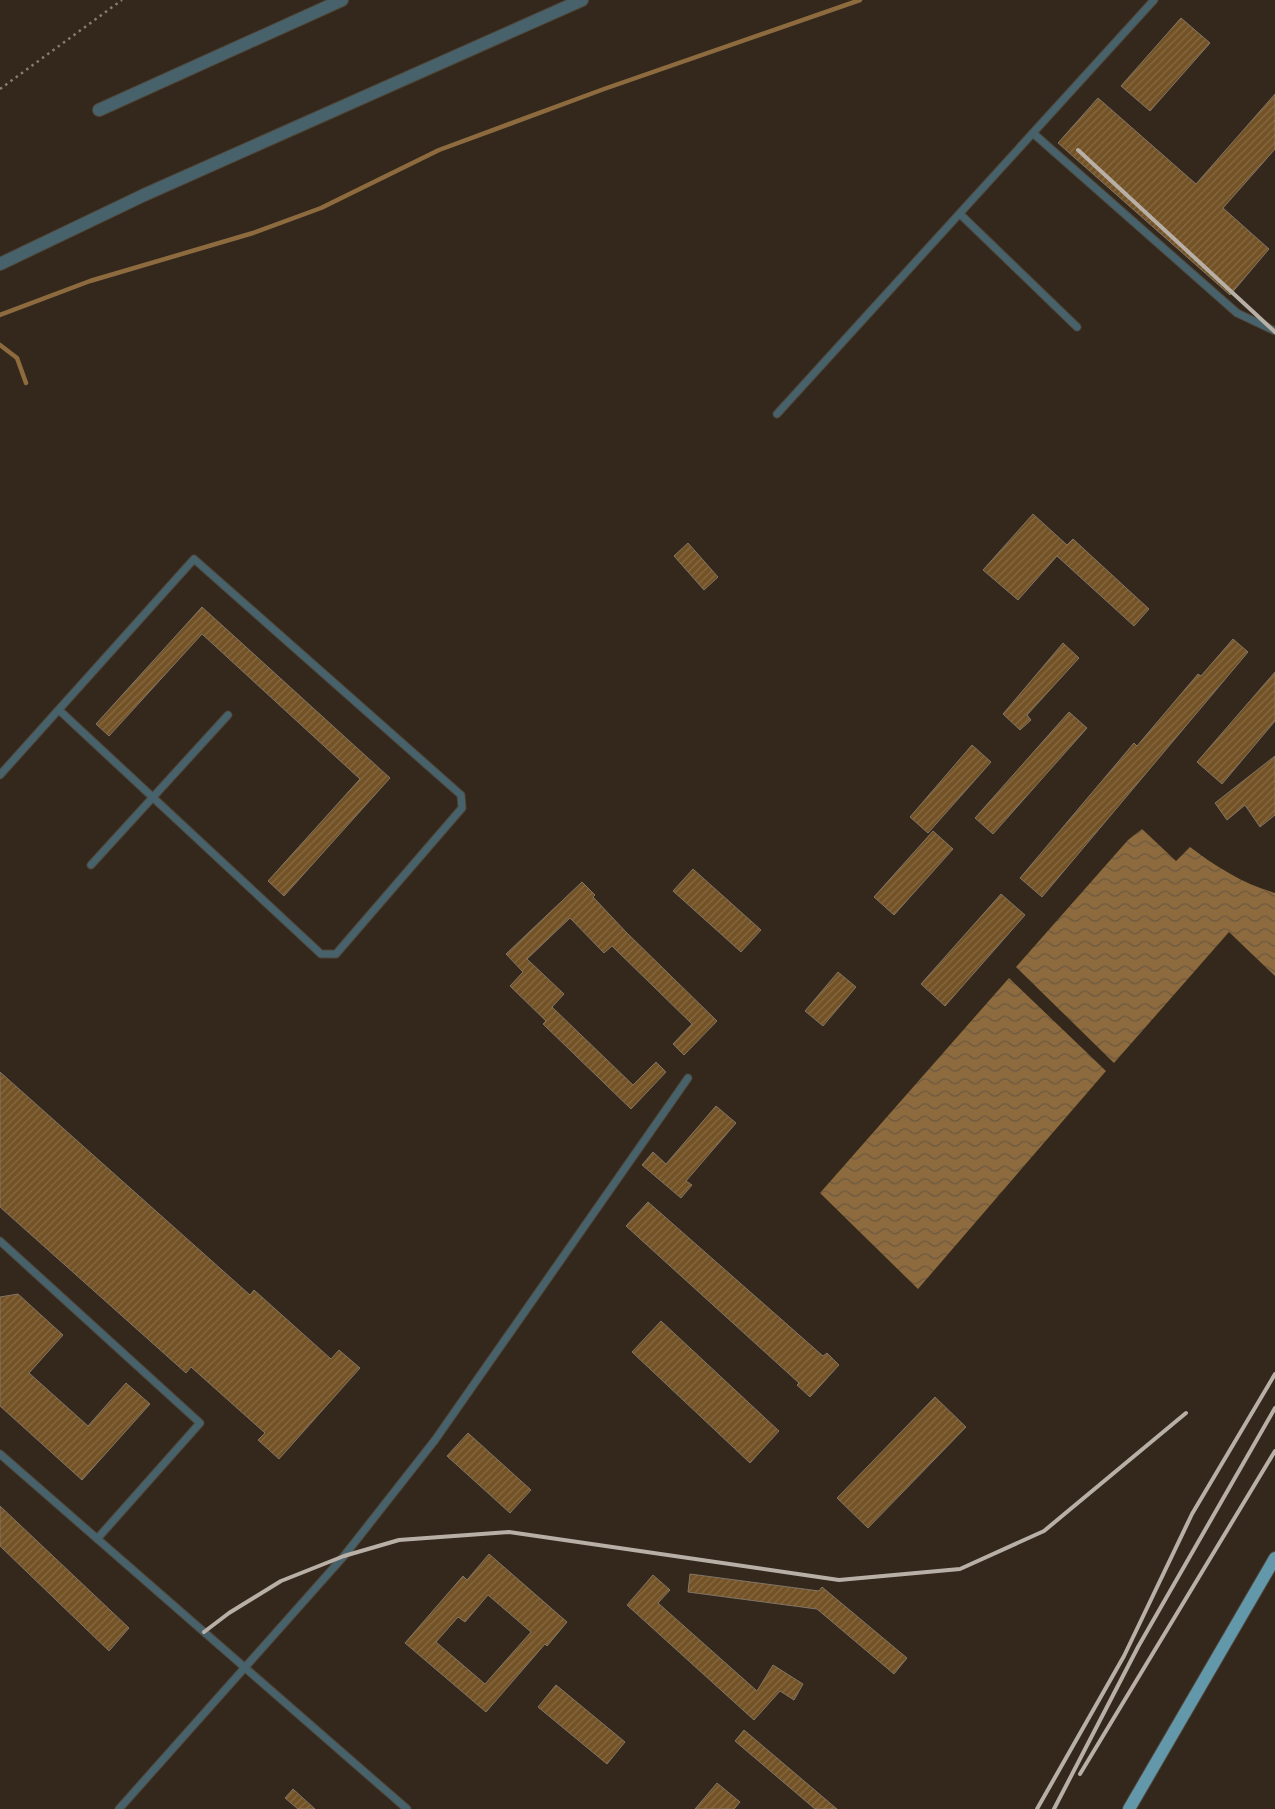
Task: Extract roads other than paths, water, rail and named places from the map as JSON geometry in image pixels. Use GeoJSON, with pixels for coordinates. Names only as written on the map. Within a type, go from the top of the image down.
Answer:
{"type":"FeatureCollection","features":[{"type":"Feature","properties":{"kind":"main road"},"geometry":{"type":"LineString","coordinates":[[1130,1809],[1275,1558]]}},
{"type":"Feature","properties":{"kind":"street"},"geometry":{"type":"LineString","coordinates":[[99,110],[342,0]]}},
{"type":"Feature","properties":{"kind":"street"},"geometry":{"type":"LineString","coordinates":[[0,264],[144,195],[582,0]]}},
{"type":"Feature","properties":{"kind":"lane"},"geometry":{"type":"LineString","coordinates":[[777,414],[1154,0]]}},
{"type":"Feature","properties":{"kind":"lane"},"geometry":{"type":"LineString","coordinates":[[1034,134],[1237,313],[1275,331]]}},
{"type":"Feature","properties":{"kind":"lane"},"geometry":{"type":"LineString","coordinates":[[960,214],[1076,327]]}},
{"type":"Feature","properties":{"kind":"lane"},"geometry":{"type":"LineString","coordinates":[[0,775],[58,710],[194,559],[461,795],[462,808],[336,954],[321,954],[58,710]]}},
{"type":"Feature","properties":{"kind":"lane"},"geometry":{"type":"LineString","coordinates":[[91,865],[228,715]]}},
{"type":"Feature","properties":{"kind":"lane"},"geometry":{"type":"LineString","coordinates":[[119,1809],[344,1556],[434,1440],[688,1078]]}},
{"type":"Feature","properties":{"kind":"lane"},"geometry":{"type":"LineString","coordinates":[[0,1242],[200,1423],[97,1539]]}},
{"type":"Feature","properties":{"kind":"lane"},"geometry":{"type":"LineString","coordinates":[[0,1454],[407,1809]]}},
{"type":"Feature","properties":{"kind":"water"},"geometry":{"type":"Polygon","coordinates":[[[1142,829],[1176,861],[1190,847],[1231,874],[1252,885],[1275,893],[1275,976],[1229,932],[1114,1063],[1016,967],[1128,840],[1142,829]]]}},
{"type":"Feature","properties":{"kind":"water"},"geometry":{"type":"Polygon","coordinates":[[[1009,978],[1106,1071],[918,1289],[820,1193],[1009,978]]]}},
{"type":"Feature","properties":{"kind":"waterway"},"geometry":{"type":"LineString","coordinates":[[0,315],[90,281],[253,233],[321,208],[439,150],[604,89],[860,0]]}},
{"type":"Feature","properties":{"kind":"waterway"},"geometry":{"type":"LineString","coordinates":[[0,345],[17,358],[26,383]]}},
{"type":"Feature","properties":{"kind":"railway"},"geometry":{"type":"LineString","coordinates":[[1078,150],[1275,332]]}},
{"type":"Feature","properties":{"kind":"railway"},"geometry":{"type":"LineString","coordinates":[[1037,1809],[1124,1656],[1192,1514],[1275,1374]]}},
{"type":"Feature","properties":{"kind":"railway"},"geometry":{"type":"LineString","coordinates":[[1054,1809],[1138,1647],[1275,1408]]}},
{"type":"Feature","properties":{"kind":"railway"},"geometry":{"type":"LineString","coordinates":[[204,1632],[229,1613],[281,1581],[344,1556],[399,1540],[509,1532],[839,1580],[960,1569],[1044,1531],[1186,1413]]}},
{"type":"Feature","properties":{"kind":"railway"},"geometry":{"type":"LineString","coordinates":[[1080,1774],[1275,1451]]}}]}
